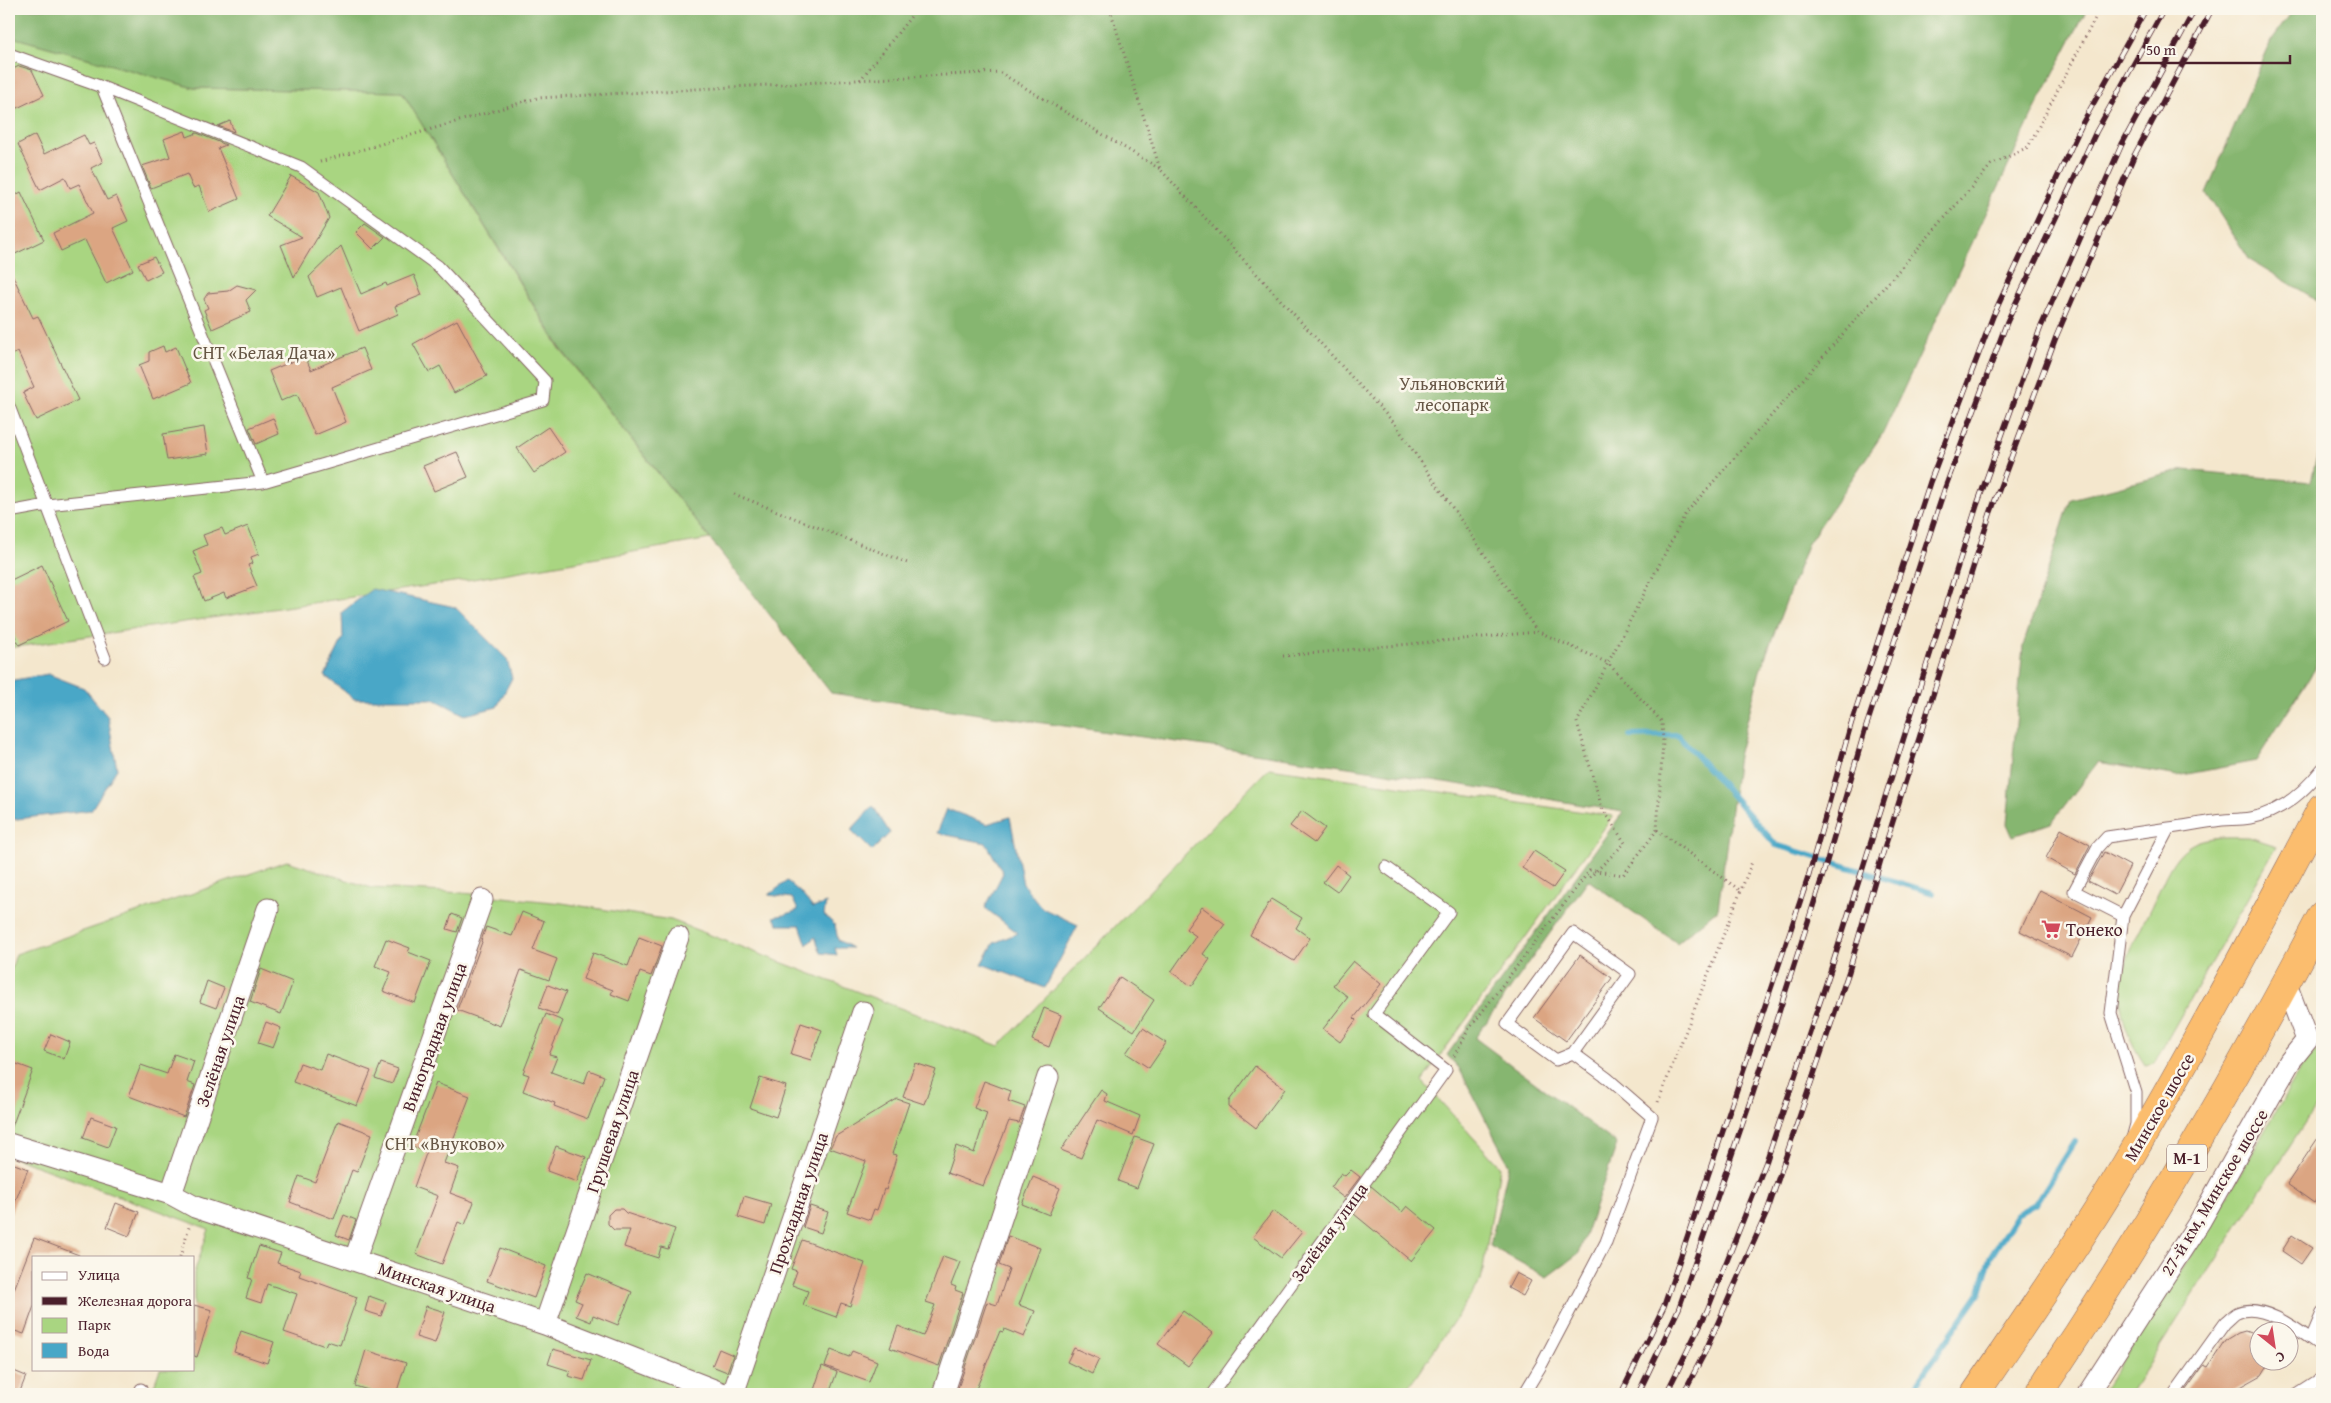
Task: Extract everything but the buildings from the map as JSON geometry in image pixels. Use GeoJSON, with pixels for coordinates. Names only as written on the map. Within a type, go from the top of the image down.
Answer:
{"type":"FeatureCollection","features":[{"type":"Feature","properties":{"kind":"highway","name":"Минское шоссе"},"geometry":{"type":"LineString","coordinates":[[1974,1394],[2036,1305],[2125,1166],[2230,982],[2322,807]]}},
{"type":"Feature","properties":{"kind":"highway","name":"М-1"},"geometry":{"type":"LineString","coordinates":[[2038,1394],[2080,1332],[2189,1155],[2286,984],[2322,915]]}},
{"type":"Feature","properties":{"kind":"street","name":"Виноградная улица"},"geometry":{"type":"LineString","coordinates":[[355,1259],[482,900]]}},
{"type":"Feature","properties":{"kind":"street","name":"Зелёная улица"},"geometry":{"type":"LineString","coordinates":[[171,1194],[268,909]]}},
{"type":"Feature","properties":{"kind":"street","name":"Грушевая улица"},"geometry":{"type":"LineString","coordinates":[[545,1324],[678,937]]}},
{"type":"Feature","properties":{"kind":"street","name":"27-й км, Минское шоссе"},"geometry":{"type":"LineString","coordinates":[[2088,1394],[2200,1221],[2290,1061],[2315,1039],[2286,984]]}},
{"type":"Feature","properties":{"kind":"street","name":"Прохладная улица"},"geometry":{"type":"LineString","coordinates":[[733,1394],[863,1012]]}},
{"type":"Feature","properties":{"kind":"street"},"geometry":{"type":"LineString","coordinates":[[943,1394],[1048,1077]]}},
{"type":"Feature","properties":{"kind":"street","name":"Минская улица"},"geometry":{"type":"LineString","coordinates":[[9,1144],[171,1194],[195,1207],[545,1324],[724,1394]]}},
{"type":"Feature","properties":{"kind":"lane"},"geometry":{"type":"LineString","coordinates":[[9,54],[102,87],[302,168],[438,266],[545,381],[543,400],[263,482],[47,505],[9,512]]}},
{"type":"Feature","properties":{"kind":"lane"},"geometry":{"type":"LineString","coordinates":[[102,87],[263,482]]}},
{"type":"Feature","properties":{"kind":"lane"},"geometry":{"type":"LineString","coordinates":[[9,406],[105,658]]}},
{"type":"Feature","properties":{"kind":"lane"},"geometry":{"type":"LineString","coordinates":[[2124,916],[2074,891],[2097,848],[2107,837],[2217,820],[2250,818],[2273,811],[2292,799],[2311,783],[2322,769]]}},
{"type":"Feature","properties":{"kind":"lane"},"geometry":{"type":"LineString","coordinates":[[2125,1166],[2136,1124],[2136,1093],[2111,1013],[2124,916],[2169,828]]}},
{"type":"Feature","properties":{"kind":"lane"},"geometry":{"type":"LineString","coordinates":[[1386,866],[1449,912],[1374,1014],[1446,1070]]}},
{"type":"Feature","properties":{"kind":"lane"},"geometry":{"type":"LineString","coordinates":[[1573,933],[1630,974],[1573,1053],[1556,1060],[1507,1024],[1573,933]]}},
{"type":"Feature","properties":{"kind":"lane"},"geometry":{"type":"LineString","coordinates":[[1524,1394],[1542,1364],[1606,1242],[1652,1117],[1607,1078],[1573,1053]]}},
{"type":"Feature","properties":{"kind":"lane","name":"Зелёная улица"},"geometry":{"type":"LineString","coordinates":[[1212,1394],[1446,1070]]}},
{"type":"Feature","properties":{"kind":"lane"},"geometry":{"type":"LineString","coordinates":[[2174,1394],[2225,1323],[2236,1313],[2247,1310],[2258,1311],[2289,1323],[2322,1347]]}},
{"type":"Feature","properties":{"kind":"lane"},"geometry":{"type":"LineString","coordinates":[[2311,1339],[2322,1313]]}},
{"type":"Feature","properties":{"kind":"lane"},"geometry":{"type":"LineString","coordinates":[[2297,1394],[2322,1378]]}},
{"type":"Feature","properties":{"kind":"path"},"geometry":{"type":"LineString","coordinates":[[860,80],[917,9]]}},
{"type":"Feature","properties":{"kind":"path"},"geometry":{"type":"LineString","coordinates":[[1110,9],[1160,169]]}},
{"type":"Feature","properties":{"kind":"path"},"geometry":{"type":"LineString","coordinates":[[1588,880],[1626,842],[1602,808],[1577,722],[1686,513],[1991,165],[2028,147],[2100,9]]}},
{"type":"Feature","properties":{"kind":"path"},"geometry":{"type":"LineString","coordinates":[[302,168],[537,98],[999,72],[1160,169],[1394,424],[1537,632]]}},
{"type":"Feature","properties":{"kind":"path"},"geometry":{"type":"LineString","coordinates":[[734,494],[910,564]]}},
{"type":"Feature","properties":{"kind":"path"},"geometry":{"type":"LineString","coordinates":[[1283,656],[1537,632],[1608,663],[1662,722],[1663,742],[1657,830],[1623,875],[1590,870],[1469,1029],[1446,1070]]}},
{"type":"Feature","properties":{"kind":"path"},"geometry":{"type":"LineString","coordinates":[[1657,830],[1741,891]]}},
{"type":"Feature","properties":{"kind":"path"},"geometry":{"type":"LineString","coordinates":[[1652,1117],[1752,862]]}},
{"type":"Feature","properties":{"kind":"path"},"geometry":{"type":"LineString","coordinates":[[180,1256],[195,1207]]}},
{"type":"Feature","properties":{"kind":"green space","name":"Ульяновский лесопарк"},"geometry":{"type":"Polygon","coordinates":[[[9,9],[2087,9],[2035,109],[1883,433],[1807,545],[1760,671],[1738,756],[1718,909],[1677,943],[1588,880],[1475,1038],[1617,1144],[1579,1253],[1547,1277],[1490,1246],[1509,1165],[1459,1068],[1447,1055],[1623,812],[1326,764],[831,693],[561,349],[402,92],[194,88],[9,36],[9,9]]]}},
{"type":"Feature","properties":{"kind":"green space"},"geometry":{"type":"Polygon","coordinates":[[[2294,9],[2322,9],[2322,303],[2249,259],[2206,193],[2271,41],[2294,9]]]}},
{"type":"Feature","properties":{"kind":"green space","name":"СНТ «Белая Дача»"},"geometry":{"type":"Polygon","coordinates":[[[9,36],[194,88],[402,92],[560,349],[710,539],[467,580],[9,648],[9,36]]]}},
{"type":"Feature","properties":{"kind":"green space"},"geometry":{"type":"Polygon","coordinates":[[[2322,433],[2322,632],[2315,669],[2256,761],[2177,776],[2098,762],[2051,823],[2013,836],[2007,824],[2023,646],[2071,499],[2184,470],[2311,482],[2322,433]]]}},
{"type":"Feature","properties":{"kind":"green space","name":"СНТ «Внуково»"},"geometry":{"type":"Polygon","coordinates":[[[1269,768],[1613,816],[1422,1081],[1500,1167],[1481,1281],[1404,1394],[151,1394],[160,1370],[195,1370],[195,1270],[209,1229],[9,1156],[9,977],[16,954],[287,861],[372,888],[463,893],[562,903],[671,920],[999,1046],[1269,768]]]}},
{"type":"Feature","properties":{"kind":"green space"},"geometry":{"type":"Polygon","coordinates":[[[2249,837],[2277,846],[2154,1063],[2145,1065],[2132,1041],[2124,1020],[2121,999],[2122,980],[2127,960],[2135,941],[2169,869],[2183,851],[2196,842],[2210,838],[2249,837]]]}},
{"type":"Feature","properties":{"kind":"green space"},"geometry":{"type":"Polygon","coordinates":[[[2322,1047],[2322,1097],[2129,1394],[2101,1394],[2208,1230],[2307,1058],[2322,1047]]]}},
{"type":"Feature","properties":{"kind":"water"},"geometry":{"type":"Polygon","coordinates":[[[372,589],[455,607],[507,659],[512,678],[497,707],[465,715],[434,699],[354,699],[325,676],[343,638],[342,612],[372,589]]]}},
{"type":"Feature","properties":{"kind":"water"},"geometry":{"type":"Polygon","coordinates":[[[48,674],[84,688],[108,717],[117,769],[91,810],[9,820],[9,681],[48,674]]]}},
{"type":"Feature","properties":{"kind":"water"},"geometry":{"type":"Polygon","coordinates":[[[873,806],[890,833],[872,851],[851,830],[873,806]]]}},
{"type":"Feature","properties":{"kind":"water"},"geometry":{"type":"Polygon","coordinates":[[[947,809],[987,824],[1010,817],[1023,884],[1042,908],[1078,925],[1045,988],[982,964],[994,943],[1018,933],[985,908],[1003,873],[986,843],[937,833],[947,809]]]}},
{"type":"Feature","properties":{"kind":"water"},"geometry":{"type":"Polygon","coordinates":[[[787,881],[801,893],[813,908],[826,903],[824,915],[835,925],[838,940],[852,948],[835,948],[837,955],[821,953],[815,937],[807,945],[800,925],[779,925],[773,917],[798,910],[792,898],[769,895],[787,881]]]}},
{"type":"Feature","properties":{"kind":"waterway"},"geometry":{"type":"LineString","coordinates":[[1630,736],[1678,735],[1776,845],[1933,893]]}},
{"type":"Feature","properties":{"kind":"waterway"},"geometry":{"type":"LineString","coordinates":[[1909,1394],[1979,1294],[1990,1258],[2017,1214],[2035,1204],[2074,1142]]}},
{"type":"Feature","properties":{"kind":"railway"},"geometry":{"type":"LineString","coordinates":[[1621,1394],[1664,1306],[1808,878],[1851,724],[1930,482],[1993,316],[2082,124],[2146,9]]}},
{"type":"Feature","properties":{"kind":"railway"},"geometry":{"type":"LineString","coordinates":[[1638,1394],[1679,1308],[1753,1093],[1821,881],[1865,730],[1945,488],[2007,322],[2096,132],[2164,9]]}},
{"type":"Feature","properties":{"kind":"railway"},"geometry":{"type":"LineString","coordinates":[[1666,1394],[1707,1311],[1766,1162],[1832,966],[1977,505],[2040,329],[2122,144],[2195,9]]}},
{"type":"Feature","properties":{"kind":"railway"},"geometry":{"type":"LineString","coordinates":[[1683,1394],[1705,1352],[1767,1212],[1849,971],[1881,859],[1990,514],[2056,337],[2134,156],[2212,9]]}},
{"type":"Feature","properties":{"kind":"place","name":"Тонеко"},"geometry":{"type":"Point","coordinates":[2051,929]}}]}
